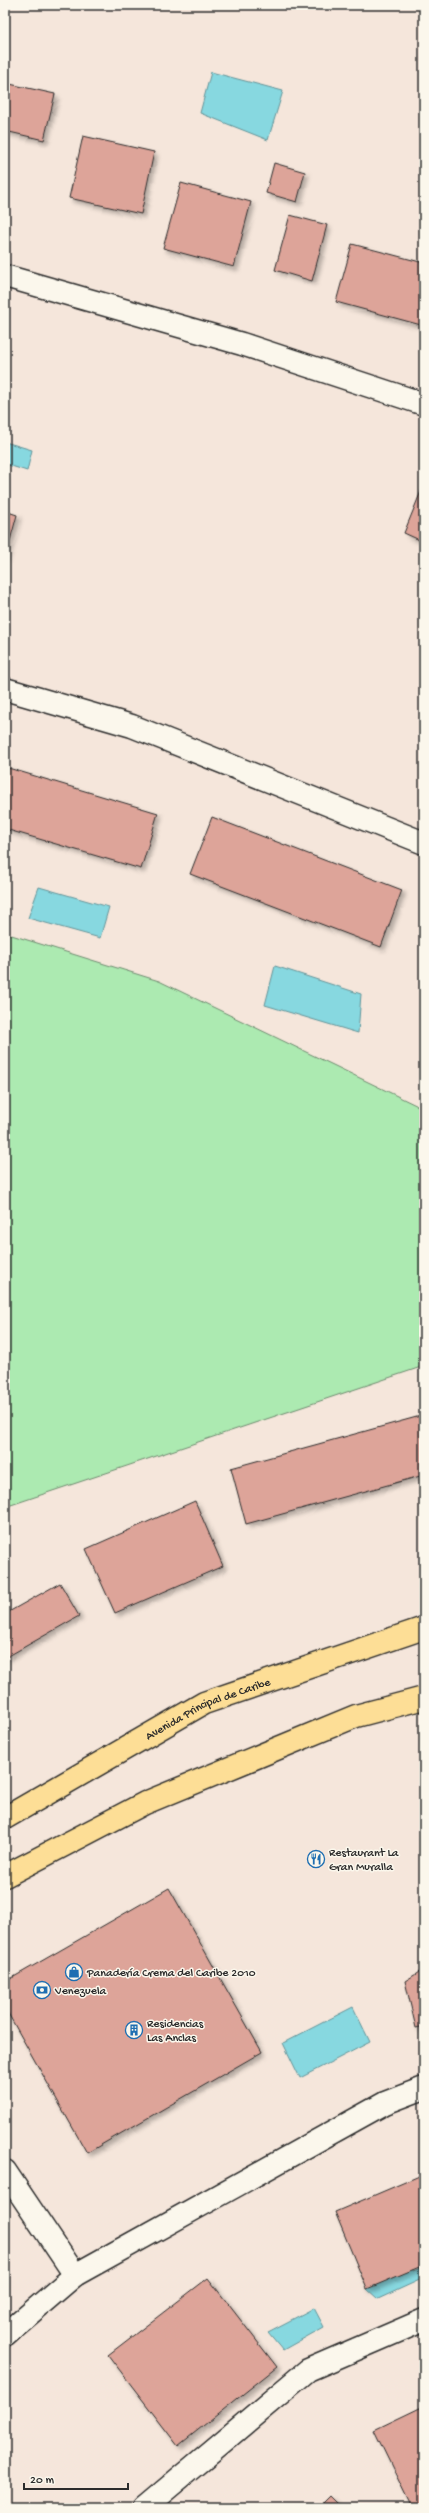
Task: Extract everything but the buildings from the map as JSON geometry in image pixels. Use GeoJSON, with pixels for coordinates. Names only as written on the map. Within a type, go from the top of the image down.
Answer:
{"type":"FeatureCollection","features":[{"type":"Feature","properties":{"kind":"main road","name":"Avenida Principal de Caribe"},"geometry":{"type":"LineString","coordinates":[[5,1818],[204,1703],[424,1628]]}},
{"type":"Feature","properties":{"kind":"main road"},"geometry":{"type":"LineString","coordinates":[[5,1876],[145,1803],[356,1716],[424,1698]]}},
{"type":"Feature","properties":{"kind":"street"},"geometry":{"type":"LineString","coordinates":[[5,276],[242,344],[424,404]]}},
{"type":"Feature","properties":{"kind":"street"},"geometry":{"type":"LineString","coordinates":[[5,689],[132,726],[424,843]]}},
{"type":"Feature","properties":{"kind":"street"},"geometry":{"type":"LineString","coordinates":[[5,2335],[75,2274],[385,2103],[424,2088]]}},
{"type":"Feature","properties":{"kind":"street"},"geometry":{"type":"LineString","coordinates":[[5,2171],[75,2274]]}},
{"type":"Feature","properties":{"kind":"street"},"geometry":{"type":"LineString","coordinates":[[144,2508],[308,2370],[424,2320]]}},
{"type":"Feature","properties":{"kind":"green space"},"geometry":{"type":"Polygon","coordinates":[[[5,933],[159,981],[424,1109],[424,1366],[5,1507],[5,933]]]}},
{"type":"Feature","properties":{"kind":"water"},"geometry":{"type":"Polygon","coordinates":[[[211,72],[283,91],[268,140],[200,113],[211,72]]]}},
{"type":"Feature","properties":{"kind":"water"},"geometry":{"type":"Polygon","coordinates":[[[5,442],[32,450],[27,471],[5,464],[5,442]]]}},
{"type":"Feature","properties":{"kind":"water"},"geometry":{"type":"Polygon","coordinates":[[[39,887],[109,907],[100,938],[28,918],[39,887]]]}},
{"type":"Feature","properties":{"kind":"water"},"geometry":{"type":"Polygon","coordinates":[[[275,966],[361,994],[358,1033],[265,1005],[275,966]]]}},
{"type":"Feature","properties":{"kind":"water"},"geometry":{"type":"Polygon","coordinates":[[[353,2007],[370,2042],[300,2078],[283,2043],[353,2007]]]}},
{"type":"Feature","properties":{"kind":"water"},"geometry":{"type":"Polygon","coordinates":[[[410,2263],[413,2271],[424,2267],[424,2278],[378,2299],[367,2289],[410,2263]]]}},
{"type":"Feature","properties":{"kind":"water"},"geometry":{"type":"Polygon","coordinates":[[[314,2308],[324,2327],[283,2350],[268,2332],[314,2308]]]}},
{"type":"Feature","properties":{"kind":"place","name":"Restaurant La Gran Muralla"},"geometry":{"type":"Point","coordinates":[316,1859]}},
{"type":"Feature","properties":{"kind":"place","name":"Panadería Crema del Caribe 2010"},"geometry":{"type":"Point","coordinates":[74,1972]}},
{"type":"Feature","properties":{"kind":"place","name":"Venezuela"},"geometry":{"type":"Point","coordinates":[42,1990]}},
{"type":"Feature","properties":{"kind":"place","name":"Residencias Las Anclas"},"geometry":{"type":"Point","coordinates":[134,2030]}}]}
